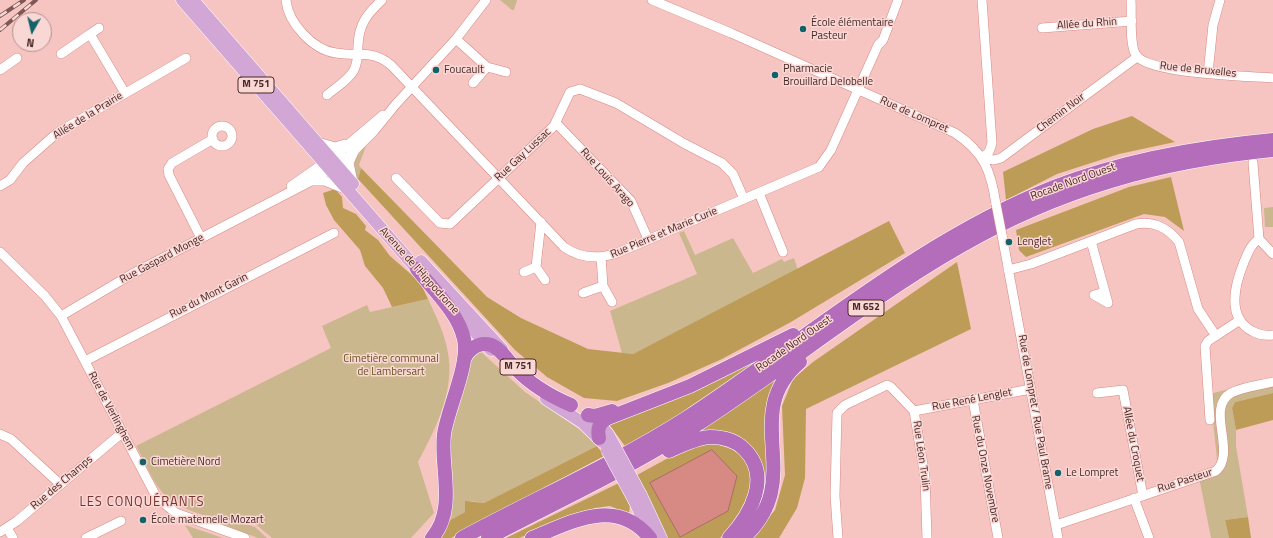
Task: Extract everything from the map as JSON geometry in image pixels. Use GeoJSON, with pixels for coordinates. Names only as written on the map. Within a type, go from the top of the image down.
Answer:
{"type":"FeatureCollection","features":[{"type":"Feature","properties":{"kind":"highway","name":"Rocade Nord Ouest"},"geometry":{"type":"LineString","coordinates":[[462,538],[602,467],[667,430],[889,277],[958,233],[1001,211],[1056,186],[1101,171],[1150,158],[1207,148],[1273,140]]}},
{"type":"Feature","properties":{"kind":"highway","name":"Rocade Nord Ouest"},"geometry":{"type":"LineString","coordinates":[[488,538],[611,475],[705,420],[876,301],[961,246],[1027,212],[1074,192],[1114,179],[1167,166],[1209,158],[1273,150]]}},
{"type":"Feature","properties":{"kind":"highway"},"geometry":{"type":"LineString","coordinates":[[417,269],[451,312],[459,325],[465,343],[464,359],[445,432],[443,454],[446,498],[445,511],[441,524],[432,538]]}},
{"type":"Feature","properties":{"kind":"highway"},"geometry":{"type":"LineString","coordinates":[[743,538],[761,518],[772,491],[774,471],[772,412],[775,395],[780,383],[799,363],[876,301]]}},
{"type":"Feature","properties":{"kind":"highway"},"geometry":{"type":"LineString","coordinates":[[600,431],[608,418],[658,399],[710,376],[846,307]]}},
{"type":"Feature","properties":{"kind":"highway"},"geometry":{"type":"LineString","coordinates":[[464,359],[473,347],[485,344],[495,347],[515,369],[541,390],[552,397],[571,405]]}},
{"type":"Feature","properties":{"kind":"highway"},"geometry":{"type":"LineString","coordinates":[[588,415],[595,416],[630,409]]}},
{"type":"Feature","properties":{"kind":"highway"},"geometry":{"type":"LineString","coordinates":[[611,475],[698,440],[717,437],[733,441],[741,446],[752,459],[756,469],[758,486],[749,510],[729,538]]}},
{"type":"Feature","properties":{"kind":"highway"},"geometry":{"type":"LineString","coordinates":[[532,538],[579,520],[607,515],[630,520],[651,538]]}},
{"type":"Feature","properties":{"kind":"main road","name":"Avenue de l'Hippodrome"},"geometry":{"type":"LineString","coordinates":[[182,0],[353,190],[520,369],[532,380],[588,415],[611,448],[661,538]]}},
{"type":"Feature","properties":{"kind":"main road","name":"Avenue de l'Hippodrome"},"geometry":{"type":"LineString","coordinates":[[193,0],[316,141],[330,164]]}},
{"type":"Feature","properties":{"kind":"main road","name":"Avenue de l'Hippodrome"},"geometry":{"type":"LineString","coordinates":[[353,190],[417,269],[485,344],[522,382],[583,422],[600,431]]}},
{"type":"Feature","properties":{"kind":"main road","name":"Avenue de l'Hippodrome"},"geometry":{"type":"LineString","coordinates":[[638,499],[651,538]]}},
{"type":"Feature","properties":{"kind":"street","name":"Rue Pierre et Marie Curie"},"geometry":{"type":"LineString","coordinates":[[286,0],[292,18],[306,35],[317,44],[336,53],[358,53],[373,55],[383,59],[412,87],[568,250],[583,256],[601,258],[810,172],[823,164],[831,150],[878,45],[883,40],[898,0]]}},
{"type":"Feature","properties":{"kind":"street"},"geometry":{"type":"LineString","coordinates":[[327,95],[354,71],[358,53],[359,32],[362,22],[369,12],[382,0]]}},
{"type":"Feature","properties":{"kind":"street","name":"Rue Gaspard Monge"},"geometry":{"type":"LineString","coordinates":[[265,204],[330,164],[355,151],[456,39],[486,0]]}},
{"type":"Feature","properties":{"kind":"street","name":"Rue de Lompret"},"geometry":{"type":"LineString","coordinates":[[652,0],[858,89],[955,133],[970,144],[982,158],[989,172],[1008,266]]}},
{"type":"Feature","properties":{"kind":"street"},"geometry":{"type":"LineString","coordinates":[[982,0],[992,138],[990,149],[982,158]]}},
{"type":"Feature","properties":{"kind":"street"},"geometry":{"type":"LineString","coordinates":[[1131,0],[1133,47],[1137,57]]}},
{"type":"Feature","properties":{"kind":"street"},"geometry":{"type":"LineString","coordinates":[[1208,73],[1211,33],[1220,0]]}},
{"type":"Feature","properties":{"kind":"street","name":"Allée du Rhin"},"geometry":{"type":"LineString","coordinates":[[1042,28],[1132,21]]}},
{"type":"Feature","properties":{"kind":"street"},"geometry":{"type":"LineString","coordinates":[[61,54],[99,28]]}},
{"type":"Feature","properties":{"kind":"street"},"geometry":{"type":"LineString","coordinates":[[90,34],[125,92]]}},
{"type":"Feature","properties":{"kind":"street"},"geometry":{"type":"LineString","coordinates":[[456,39],[487,66],[506,72]]}},
{"type":"Feature","properties":{"kind":"street","name":"Chemin Noir"},"geometry":{"type":"LineString","coordinates":[[982,158],[994,160],[1001,158],[1137,57]]}},
{"type":"Feature","properties":{"kind":"street","name":"Rue de Bruxelles"},"geometry":{"type":"LineString","coordinates":[[1137,57],[1162,68],[1273,78]]}},
{"type":"Feature","properties":{"kind":"street"},"geometry":{"type":"LineString","coordinates":[[0,70],[17,58]]}},
{"type":"Feature","properties":{"kind":"street","name":"Allée de la Prairie"},"geometry":{"type":"LineString","coordinates":[[0,186],[10,180],[23,163],[57,133],[125,92],[186,58]]}},
{"type":"Feature","properties":{"kind":"street"},"geometry":{"type":"LineString","coordinates":[[473,83],[487,66]]}},
{"type":"Feature","properties":{"kind":"street","name":"Rue Gay Lussac"},"geometry":{"type":"LineString","coordinates":[[396,178],[440,224],[446,225],[453,222],[556,123],[570,92],[580,89],[588,90],[625,108],[685,144],[726,166],[733,174],[744,199]]}},
{"type":"Feature","properties":{"kind":"street","name":"Rue Gaspard Monge"},"geometry":{"type":"LineString","coordinates":[[61,316],[132,274],[310,182],[358,136],[396,104]]}},
{"type":"Feature","properties":{"kind":"street","name":"Rue Louis Arago"},"geometry":{"type":"LineString","coordinates":[[556,123],[631,201],[648,239]]}},
{"type":"Feature","properties":{"kind":"street"},"geometry":{"type":"LineString","coordinates":[[316,141],[335,147],[342,145],[358,136]]}},
{"type":"Feature","properties":{"kind":"street"},"geometry":{"type":"LineString","coordinates":[[201,238],[169,175],[168,169],[172,163],[213,139]]}},
{"type":"Feature","properties":{"kind":"street"},"geometry":{"type":"LineString","coordinates":[[310,182],[321,180],[353,190],[349,168],[350,158],[355,151]]}},
{"type":"Feature","properties":{"kind":"street"},"geometry":{"type":"LineString","coordinates":[[1253,163],[1259,239],[1273,254]]}},
{"type":"Feature","properties":{"kind":"street"},"geometry":{"type":"LineString","coordinates":[[759,193],[783,252]]}},
{"type":"Feature","properties":{"kind":"street"},"geometry":{"type":"LineString","coordinates":[[540,222],[536,267],[545,280]]}},
{"type":"Feature","properties":{"kind":"street"},"geometry":{"type":"LineString","coordinates":[[1008,266],[1031,264],[1130,226],[1145,223],[1158,225],[1168,231],[1181,246],[1199,312],[1216,336]]}},
{"type":"Feature","properties":{"kind":"street","name":"Rue du Mont Garin"},"geometry":{"type":"LineString","coordinates":[[85,361],[334,233]]}},
{"type":"Feature","properties":{"kind":"street"},"geometry":{"type":"LineString","coordinates":[[1259,239],[1250,249],[1237,282],[1235,307],[1240,320],[1254,332],[1265,336],[1273,336]]}},
{"type":"Feature","properties":{"kind":"street"},"geometry":{"type":"LineString","coordinates":[[1091,241],[1105,292]]}},
{"type":"Feature","properties":{"kind":"street","name":"Rue de Verlinghem"},"geometry":{"type":"LineString","coordinates":[[2,257],[42,293],[61,316],[123,432],[153,492],[163,504],[181,515],[245,538]]}},
{"type":"Feature","properties":{"kind":"street"},"geometry":{"type":"LineString","coordinates":[[601,258],[603,286],[612,302]]}},
{"type":"Feature","properties":{"kind":"street","name":"Rue de Lompret / Rue Paul Brame"},"geometry":{"type":"LineString","coordinates":[[1008,266],[1058,538]]}},
{"type":"Feature","properties":{"kind":"street"},"geometry":{"type":"LineString","coordinates":[[524,272],[536,267]]}},
{"type":"Feature","properties":{"kind":"street"},"geometry":{"type":"LineString","coordinates":[[583,293],[603,286]]}},
{"type":"Feature","properties":{"kind":"street"},"geometry":{"type":"LineString","coordinates":[[1210,420],[1205,348],[1206,342],[1240,320]]}},
{"type":"Feature","properties":{"kind":"street","name":"Rue Pasteur"},"geometry":{"type":"LineString","coordinates":[[1056,525],[1216,471],[1221,465],[1223,457],[1220,417],[1223,402],[1234,392],[1273,382]]}},
{"type":"Feature","properties":{"kind":"street","name":"Rue Léon Trulin"},"geometry":{"type":"LineString","coordinates":[[838,538],[835,496],[837,414],[845,405],[887,386],[891,387],[914,411],[925,477],[927,538]]}},
{"type":"Feature","properties":{"kind":"street","name":"Rue René Lenglet"},"geometry":{"type":"LineString","coordinates":[[914,411],[1031,389]]}},
{"type":"Feature","properties":{"kind":"street","name":"Allée du Croquet"},"geometry":{"type":"LineString","coordinates":[[1097,394],[1123,390],[1138,497],[1149,538]]}},
{"type":"Feature","properties":{"kind":"street","name":"Rue du Onze Novembre"},"geometry":{"type":"LineString","coordinates":[[973,400],[998,538]]}},
{"type":"Feature","properties":{"kind":"street","name":"Rue des Champs"},"geometry":{"type":"LineString","coordinates":[[4,530],[123,432]]}},
{"type":"Feature","properties":{"kind":"street"},"geometry":{"type":"LineString","coordinates":[[0,434],[11,439],[60,484]]}},
{"type":"Feature","properties":{"kind":"street"},"geometry":{"type":"LineString","coordinates":[[86,538],[121,520]]}},
{"type":"Feature","properties":{"kind":"street"},"geometry":{"type":"LineString","coordinates":[[4,530],[12,538]]}},
{"type":"Feature","properties":{"kind":"green space"},"geometry":{"type":"Polygon","coordinates":[[[500,0],[517,0],[514,10],[512,10],[500,0]]]}},
{"type":"Feature","properties":{"kind":"green space"},"geometry":{"type":"Polygon","coordinates":[[[366,146],[359,165],[361,168],[358,179],[354,165],[359,153],[366,146]]]}},
{"type":"Feature","properties":{"kind":"green space"},"geometry":{"type":"Polygon","coordinates":[[[1273,207],[1273,227],[1265,227],[1264,208],[1273,207]]]}},
{"type":"Feature","properties":{"kind":"green space"},"geometry":{"type":"Polygon","coordinates":[[[684,231],[695,255],[733,238],[753,273],[782,259],[784,262],[794,258],[798,270],[633,354],[622,353],[610,311],[697,274],[679,233],[684,231]]]}},
{"type":"Feature","properties":{"kind":"green space","name":"Cimetière communal de Lambersart"},"geometry":{"type":"Polygon","coordinates":[[[428,299],[440,325],[447,346],[449,382],[437,423],[418,462],[434,513],[411,538],[272,538],[252,521],[218,519],[195,513],[175,503],[157,486],[136,446],[331,348],[322,326],[367,305],[370,312],[428,299]]]}},
{"type":"Feature","properties":{"kind":"green space"},"geometry":{"type":"Polygon","coordinates":[[[479,350],[525,392],[579,429],[597,446],[484,503],[471,501],[465,512],[445,523],[449,428],[471,353],[479,350]]]}},
{"type":"Feature","properties":{"kind":"green space"},"geometry":{"type":"Polygon","coordinates":[[[1273,377],[1273,393],[1235,402],[1232,408],[1236,430],[1236,446],[1248,517],[1225,520],[1229,538],[1211,538],[1198,472],[1215,467],[1217,459],[1210,394],[1273,377]]]}},
{"type":"Feature","properties":{"kind":"green space"},"geometry":{"type":"Polygon","coordinates":[[[217,522],[249,525],[255,527],[267,538],[258,538],[217,522]]]}},
{"type":"Feature","properties":{"kind":"green space"},"geometry":{"type":"Polygon","coordinates":[[[185,525],[223,538],[193,538],[185,525]]]}},
{"type":"Feature","properties":{"kind":"shaded area"},"geometry":{"type":"Polygon","coordinates":[[[1132,116],[1175,142],[1119,154],[1057,174],[1006,200],[1003,172],[1093,129],[1132,116]]]}},
{"type":"Feature","properties":{"kind":"shaded area"},"geometry":{"type":"Polygon","coordinates":[[[361,168],[487,297],[521,318],[588,349],[633,354],[889,221],[905,253],[791,322],[722,359],[668,383],[617,401],[584,398],[547,377],[515,350],[358,179],[361,168]]]}},
{"type":"Feature","properties":{"kind":"shaded area"},"geometry":{"type":"Polygon","coordinates":[[[1171,177],[1184,231],[1165,217],[1144,214],[1026,257],[1019,250],[1016,230],[1129,187],[1171,177]]]}},
{"type":"Feature","properties":{"kind":"shaded area"},"geometry":{"type":"Polygon","coordinates":[[[335,189],[342,197],[343,208],[356,214],[366,226],[365,230],[378,240],[390,256],[420,282],[428,299],[392,307],[383,288],[365,266],[360,250],[334,220],[326,205],[323,193],[335,189]]]}},
{"type":"Feature","properties":{"kind":"shaded area"},"geometry":{"type":"Polygon","coordinates":[[[957,262],[971,329],[806,409],[805,478],[797,508],[779,538],[751,538],[775,510],[785,475],[782,406],[793,379],[813,362],[957,262]]]}},
{"type":"Feature","properties":{"kind":"shaded area"},"geometry":{"type":"Polygon","coordinates":[[[783,346],[671,420],[625,446],[608,423],[783,346]]]}},
{"type":"Feature","properties":{"kind":"shaded area"},"geometry":{"type":"Polygon","coordinates":[[[779,376],[772,473],[760,510],[747,523],[755,456],[694,435],[779,376]]]}},
{"type":"Feature","properties":{"kind":"shaded area"},"geometry":{"type":"Polygon","coordinates":[[[1273,393],[1273,420],[1236,430],[1232,408],[1235,402],[1273,393]]]}},
{"type":"Feature","properties":{"kind":"shaded area"},"geometry":{"type":"Polygon","coordinates":[[[711,443],[734,450],[744,456],[750,466],[752,475],[749,495],[733,524],[720,538],[667,538],[637,475],[681,451],[711,443]]]}},
{"type":"Feature","properties":{"kind":"shaded area"},"geometry":{"type":"Polygon","coordinates":[[[597,446],[604,456],[451,538],[437,538],[445,523],[465,512],[465,501],[484,503],[597,446]]]}},
{"type":"Feature","properties":{"kind":"shaded area"},"geometry":{"type":"Polygon","coordinates":[[[712,450],[737,476],[728,511],[680,537],[650,483],[712,450]]]}},
{"type":"Feature","properties":{"kind":"shaded area"},"geometry":{"type":"Polygon","coordinates":[[[619,483],[630,504],[629,514],[610,506],[595,508],[519,538],[506,538],[619,483]]]}},
{"type":"Feature","properties":{"kind":"shaded area"},"geometry":{"type":"Polygon","coordinates":[[[1248,517],[1251,538],[1229,538],[1225,520],[1248,517]]]}},
{"type":"Feature","properties":{"kind":"railway"},"geometry":{"type":"LineString","coordinates":[[0,16],[24,0]]}},
{"type":"Feature","properties":{"kind":"railway"},"geometry":{"type":"LineString","coordinates":[[0,30],[36,0]]}},
{"type":"Feature","properties":{"kind":"place","name":"École élémentaire Pasteur"},"geometry":{"type":"Point","coordinates":[803,29]}},
{"type":"Feature","properties":{"kind":"place","name":"Foucault"},"geometry":{"type":"Point","coordinates":[436,70]}},
{"type":"Feature","properties":{"kind":"place","name":"Pharmacie Brouillard Delobelle"},"geometry":{"type":"Point","coordinates":[775,75]}},
{"type":"Feature","properties":{"kind":"place","name":"Lenglet"},"geometry":{"type":"Point","coordinates":[1009,242]}},
{"type":"Feature","properties":{"kind":"place","name":"Cimetière Nord"},"geometry":{"type":"Point","coordinates":[143,462]}},
{"type":"Feature","properties":{"kind":"place","name":"Le Lompret"},"geometry":{"type":"Point","coordinates":[1058,473]}},
{"type":"Feature","properties":{"kind":"place","name":"École maternelle Mozart"},"geometry":{"type":"Point","coordinates":[143,520]}},
{"type":"Feature","properties":{"kind":"district","name":"LES CONQUÉRANTS"},"geometry":{"type":"Point","coordinates":[142,503]}}]}
